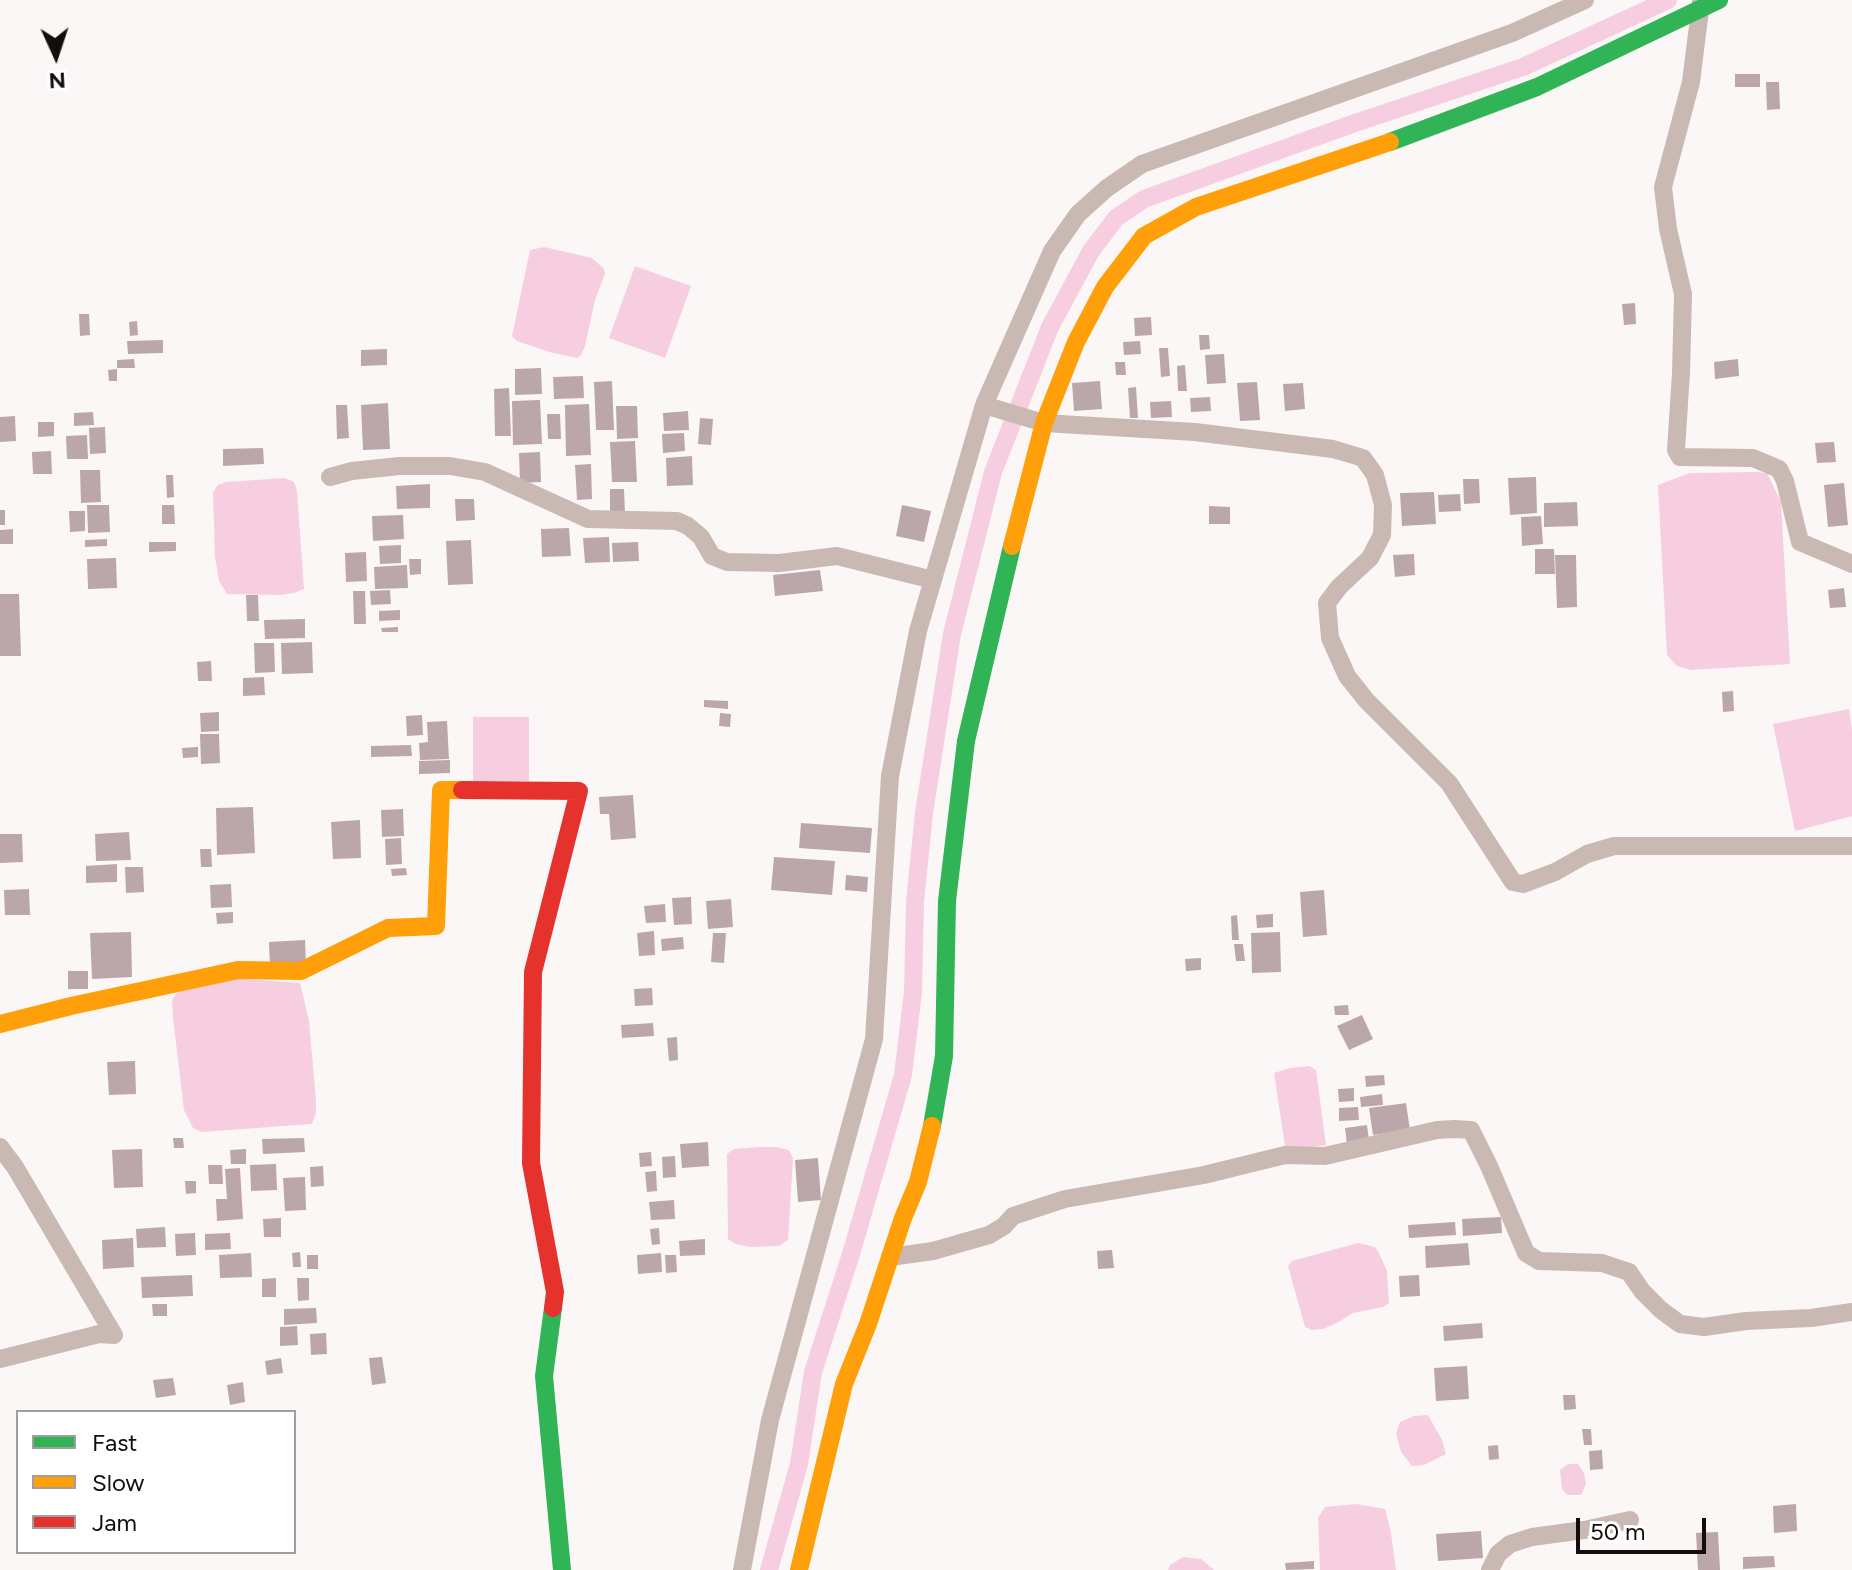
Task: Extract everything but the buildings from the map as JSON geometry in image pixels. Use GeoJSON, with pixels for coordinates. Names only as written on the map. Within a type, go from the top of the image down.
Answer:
{"type":"FeatureCollection","features":[{"type":"Feature","properties":{"kind":"street"},"geometry":{"type":"LineString","coordinates":[[742,1570],[770,1420],[874,1039],[890,776],[918,631],[984,405],[1052,251],[1078,214],[1107,188],[1142,164],[1512,33],[1585,0]]}},
{"type":"Feature","properties":{"kind":"street"},"geometry":{"type":"LineString","coordinates":[[799,1570],[844,1384],[918,1182],[929,1142],[944,1056],[947,901],[966,741],[1001,587],[1044,423],[1076,342],[1105,287],[1144,236],[1196,207],[1400,139],[1537,87],[1701,5],[1719,0]]}},
{"type":"Feature","properties":{"kind":"street"},"geometry":{"type":"LineString","coordinates":[[1701,5],[1691,82],[1663,187],[1668,229],[1683,294],[1676,450],[1680,457],[1753,458],[1779,469],[1785,481],[1800,542],[1852,564]]}},
{"type":"Feature","properties":{"kind":"street"},"geometry":{"type":"LineString","coordinates":[[984,405],[1044,423],[1195,432],[1333,449],[1363,458],[1375,475],[1383,505],[1382,535],[1370,558],[1327,603],[1330,638],[1347,676],[1366,700],[1449,783],[1513,882],[1523,884],[1555,872],[1587,854],[1614,846],[1852,846]]}},
{"type":"Feature","properties":{"kind":"street"},"geometry":{"type":"LineString","coordinates":[[330,477],[352,471],[399,466],[450,466],[485,472],[588,519],[677,521],[701,537],[712,556],[727,562],[779,563],[837,556],[933,580]]}},
{"type":"Feature","properties":{"kind":"street"},"geometry":{"type":"LineString","coordinates":[[0,1024],[238,970],[301,971],[388,928],[436,926],[441,790],[579,791],[533,972],[531,1163],[555,1292],[544,1376],[562,1570]]}},
{"type":"Feature","properties":{"kind":"street"},"geometry":{"type":"LineString","coordinates":[[890,1257],[933,1251],[989,1235],[1013,1216],[1065,1199],[1204,1175],[1285,1155],[1325,1156],[1437,1130],[1455,1129],[1471,1130],[1526,1253],[1539,1261],[1602,1263],[1629,1272],[1642,1291],[1680,1324],[1704,1327],[1852,1312]]}},
{"type":"Feature","properties":{"kind":"street"},"geometry":{"type":"LineString","coordinates":[[0,1147],[15,1167],[114,1335],[99,1334],[0,1359]]}},
{"type":"Feature","properties":{"kind":"street"},"geometry":{"type":"LineString","coordinates":[[1490,1570],[1498,1554],[1510,1544],[1532,1537],[1630,1520]]}},
{"type":"Feature","properties":{"kind":"shaded area"},"geometry":{"type":"Polygon","coordinates":[[[544,247],[592,258],[604,269],[585,346],[577,358],[549,352],[517,341],[512,336],[530,250],[544,247]]]}},
{"type":"Feature","properties":{"kind":"shaded area"},"geometry":{"type":"Polygon","coordinates":[[[635,266],[691,286],[665,358],[609,338],[635,266]]]}},
{"type":"Feature","properties":{"kind":"shaded area"},"geometry":{"type":"Polygon","coordinates":[[[1690,473],[1767,473],[1781,502],[1790,664],[1691,670],[1677,666],[1667,655],[1658,485],[1690,473]]]}},
{"type":"Feature","properties":{"kind":"shaded area"},"geometry":{"type":"Polygon","coordinates":[[[285,478],[294,482],[297,491],[304,589],[280,595],[227,594],[219,581],[215,557],[213,492],[218,485],[226,482],[285,478]]]}},
{"type":"Feature","properties":{"kind":"shaded area"},"geometry":{"type":"Polygon","coordinates":[[[1849,709],[1852,730],[1852,816],[1795,831],[1773,724],[1849,709]]]}},
{"type":"Feature","properties":{"kind":"shaded area"},"geometry":{"type":"Polygon","coordinates":[[[473,717],[529,717],[529,781],[473,782],[473,717]]]}},
{"type":"Feature","properties":{"kind":"shaded area"},"geometry":{"type":"Polygon","coordinates":[[[230,978],[300,983],[309,1021],[316,1101],[312,1124],[202,1132],[193,1128],[184,1110],[172,1000],[177,992],[230,978]]]}},
{"type":"Feature","properties":{"kind":"shaded area"},"geometry":{"type":"Polygon","coordinates":[[[1309,1066],[1316,1070],[1326,1145],[1293,1149],[1285,1146],[1274,1073],[1309,1066]]]}},
{"type":"Feature","properties":{"kind":"shaded area"},"geometry":{"type":"Polygon","coordinates":[[[758,1147],[789,1150],[793,1158],[788,1240],[779,1246],[750,1247],[728,1239],[727,1154],[734,1149],[758,1147]]]}},
{"type":"Feature","properties":{"kind":"shaded area"},"geometry":{"type":"Polygon","coordinates":[[[1358,1243],[1375,1247],[1378,1251],[1387,1271],[1389,1303],[1353,1313],[1323,1329],[1305,1327],[1288,1266],[1292,1261],[1358,1243]]]}},
{"type":"Feature","properties":{"kind":"shaded area"},"geometry":{"type":"Polygon","coordinates":[[[1428,1415],[1446,1454],[1424,1465],[1412,1466],[1401,1452],[1396,1434],[1400,1422],[1414,1416],[1428,1415]]]}},
{"type":"Feature","properties":{"kind":"shaded area"},"geometry":{"type":"Polygon","coordinates":[[[1568,1464],[1578,1464],[1584,1473],[1586,1484],[1581,1495],[1567,1495],[1562,1489],[1560,1470],[1568,1464]]]}},
{"type":"Feature","properties":{"kind":"shaded area"},"geometry":{"type":"Polygon","coordinates":[[[1356,1504],[1385,1509],[1396,1570],[1320,1570],[1318,1518],[1325,1507],[1356,1504]]]}},
{"type":"Feature","properties":{"kind":"shaded area"},"geometry":{"type":"Polygon","coordinates":[[[1183,1557],[1201,1559],[1214,1570],[1168,1570],[1170,1565],[1183,1557]]]}},
{"type":"Feature","properties":{"kind":"waterway"},"geometry":{"type":"LineString","coordinates":[[769,1570],[799,1464],[813,1372],[903,1075],[913,992],[915,902],[924,813],[952,634],[993,472],[1050,327],[1091,251],[1116,218],[1144,199],[1523,67],[1668,0]]}},
{"type":"Feature","properties":{"kind":"traffic: fast"},"geometry":{"type":"LineString","coordinates":[[1390,142],[1537,87],[1719,0]]}},
{"type":"Feature","properties":{"kind":"traffic: fast"},"geometry":{"type":"LineString","coordinates":[[932,1126],[944,1056],[947,901],[966,741],[1012,546]]}},
{"type":"Feature","properties":{"kind":"traffic: fast"},"geometry":{"type":"LineString","coordinates":[[553,1308],[544,1376],[562,1570]]}},
{"type":"Feature","properties":{"kind":"traffic: slow"},"geometry":{"type":"LineString","coordinates":[[1012,546],[1044,423],[1076,342],[1105,287],[1144,236],[1196,207],[1390,142]]}},
{"type":"Feature","properties":{"kind":"traffic: slow"},"geometry":{"type":"LineString","coordinates":[[0,1024],[238,970],[301,971],[388,928],[436,926],[441,790],[462,790]]}},
{"type":"Feature","properties":{"kind":"traffic: slow"},"geometry":{"type":"LineString","coordinates":[[799,1570],[844,1384],[918,1182],[932,1126]]}},
{"type":"Feature","properties":{"kind":"traffic: jam"},"geometry":{"type":"LineString","coordinates":[[462,790],[579,791],[533,972],[531,1163],[555,1292],[553,1308]]}}]}
